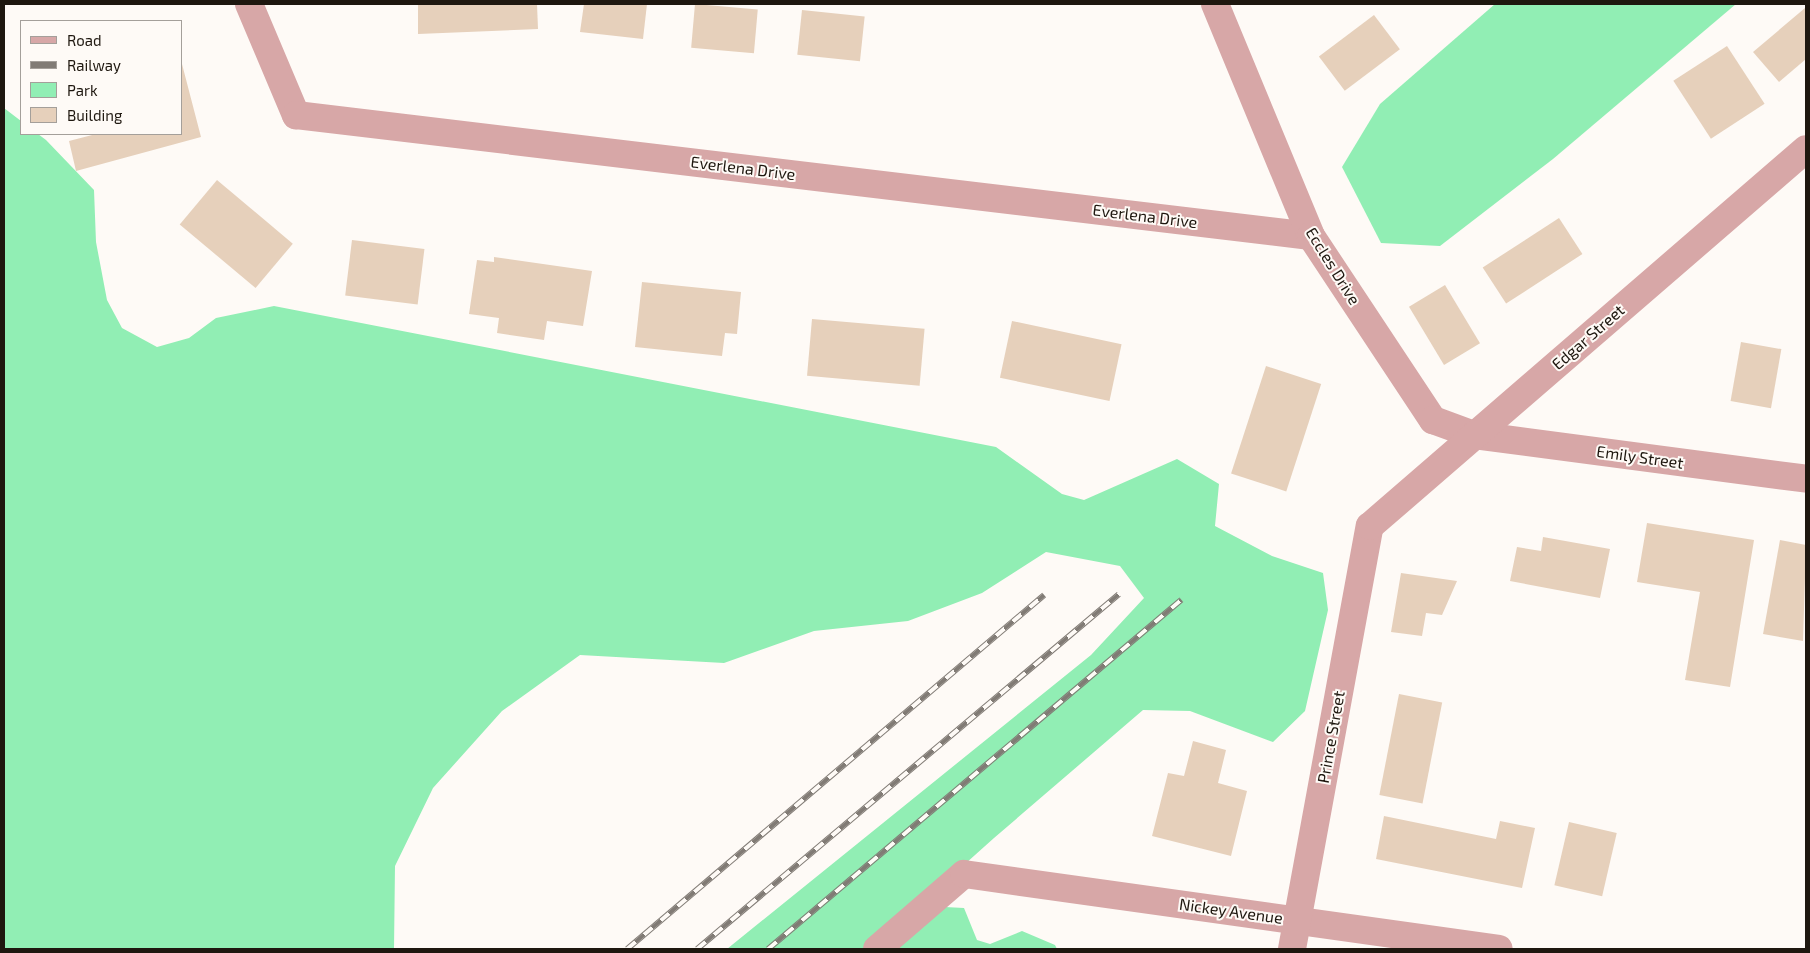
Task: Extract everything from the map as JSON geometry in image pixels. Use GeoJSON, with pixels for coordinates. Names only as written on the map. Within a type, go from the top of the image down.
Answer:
{"type":"FeatureCollection","features":[{"type":"Feature","properties":{"kind":"street","name":"Everlena Drive"},"geometry":{"type":"LineString","coordinates":[[249,4],[296,115],[1311,236]]}},
{"type":"Feature","properties":{"kind":"street","name":"Eccles Drive"},"geometry":{"type":"LineString","coordinates":[[1215,4],[1311,236],[1433,420],[1474,435]]}},
{"type":"Feature","properties":{"kind":"street","name":"Edgar Street"},"geometry":{"type":"LineString","coordinates":[[1370,526],[1806,149]]}},
{"type":"Feature","properties":{"kind":"street","name":"Emily Street"},"geometry":{"type":"LineString","coordinates":[[1474,435],[1806,479]]}},
{"type":"Feature","properties":{"kind":"street","name":"Prince Street"},"geometry":{"type":"LineString","coordinates":[[1292,949],[1370,526]]}},
{"type":"Feature","properties":{"kind":"street","name":"Nickey Avenue"},"geometry":{"type":"LineString","coordinates":[[877,949],[964,874],[1499,949]]}},
{"type":"Feature","properties":{"kind":"green space"},"geometry":{"type":"Polygon","coordinates":[[[1495,4],[1736,4],[1553,159],[1440,246],[1381,243],[1342,167],[1380,104],[1495,4]]]}},
{"type":"Feature","properties":{"kind":"green space"},"geometry":{"type":"Polygon","coordinates":[[[4,108],[20,120],[20,135],[39,135],[94,190],[96,242],[107,300],[122,328],[157,347],[189,338],[216,318],[274,306],[996,447],[1062,494],[1084,500],[1177,459],[1219,484],[1215,526],[1272,556],[1323,573],[1328,610],[1305,711],[1273,742],[1190,711],[1143,710],[994,838],[870,949],[727,949],[1091,655],[1144,598],[1120,566],[1046,552],[982,593],[908,621],[814,631],[724,663],[580,655],[502,711],[433,788],[395,866],[394,949],[4,949],[4,108]]]}},
{"type":"Feature","properties":{"kind":"green space"},"geometry":{"type":"Polygon","coordinates":[[[926,906],[964,908],[977,940],[990,944],[1022,931],[1055,945],[1057,949],[877,949],[926,906]]]}},
{"type":"Feature","properties":{"kind":"building"},"geometry":{"type":"Polygon","coordinates":[[[418,4],[537,4],[538,29],[418,34],[418,4]]]}},
{"type":"Feature","properties":{"kind":"building"},"geometry":{"type":"Polygon","coordinates":[[[584,4],[647,4],[643,39],[580,32],[584,4]]]}},
{"type":"Feature","properties":{"kind":"building"},"geometry":{"type":"Polygon","coordinates":[[[695,4],[758,9],[754,53],[691,48],[695,4]]]}},
{"type":"Feature","properties":{"kind":"building"},"geometry":{"type":"Polygon","coordinates":[[[1805,8],[1806,59],[1779,82],[1753,52],[1805,8]]]}},
{"type":"Feature","properties":{"kind":"building"},"geometry":{"type":"Polygon","coordinates":[[[802,10],[865,17],[860,61],[797,55],[802,10]]]}},
{"type":"Feature","properties":{"kind":"building"},"geometry":{"type":"Polygon","coordinates":[[[1374,15],[1400,49],[1345,91],[1319,57],[1374,15]]]}},
{"type":"Feature","properties":{"kind":"building"},"geometry":{"type":"Polygon","coordinates":[[[1727,46],[1765,104],[1711,139],[1673,81],[1727,46]]]}},
{"type":"Feature","properties":{"kind":"building"},"geometry":{"type":"Polygon","coordinates":[[[182,64],[201,137],[76,171],[69,141],[92,135],[182,135],[182,64]]]}},
{"type":"Feature","properties":{"kind":"building"},"geometry":{"type":"Polygon","coordinates":[[[217,180],[293,244],[256,288],[180,224],[217,180]]]}},
{"type":"Feature","properties":{"kind":"building"},"geometry":{"type":"Polygon","coordinates":[[[1559,218],[1582,254],[1506,304],[1483,268],[1559,218]]]}},
{"type":"Feature","properties":{"kind":"building"},"geometry":{"type":"Polygon","coordinates":[[[352,240],[424,249],[418,304],[345,296],[352,240]]]}},
{"type":"Feature","properties":{"kind":"building"},"geometry":{"type":"Polygon","coordinates":[[[494,257],[592,271],[583,326],[547,321],[544,340],[497,333],[499,318],[469,314],[477,260],[494,262],[494,257]]]}},
{"type":"Feature","properties":{"kind":"building"},"geometry":{"type":"Polygon","coordinates":[[[642,282],[741,292],[737,334],[725,333],[722,356],[635,347],[642,282]]]}},
{"type":"Feature","properties":{"kind":"building"},"geometry":{"type":"Polygon","coordinates":[[[1445,285],[1480,343],[1444,365],[1409,307],[1445,285]]]}},
{"type":"Feature","properties":{"kind":"building"},"geometry":{"type":"Polygon","coordinates":[[[812,319],[925,329],[920,386],[807,376],[812,319]]]}},
{"type":"Feature","properties":{"kind":"building"},"geometry":{"type":"Polygon","coordinates":[[[1012,321],[1122,344],[1109,401],[1000,378],[1012,321]]]}},
{"type":"Feature","properties":{"kind":"building"},"geometry":{"type":"Polygon","coordinates":[[[1741,342],[1781,349],[1771,408],[1731,401],[1741,342]]]}},
{"type":"Feature","properties":{"kind":"building"},"geometry":{"type":"Polygon","coordinates":[[[1266,366],[1321,384],[1286,491],[1231,473],[1266,366]]]}},
{"type":"Feature","properties":{"kind":"building"},"geometry":{"type":"Polygon","coordinates":[[[1647,523],[1754,540],[1730,687],[1685,680],[1700,592],[1637,582],[1647,523]]]}},
{"type":"Feature","properties":{"kind":"building"},"geometry":{"type":"Polygon","coordinates":[[[1543,537],[1610,549],[1600,598],[1510,581],[1517,547],[1541,551],[1543,537]]]}},
{"type":"Feature","properties":{"kind":"building"},"geometry":{"type":"Polygon","coordinates":[[[1780,540],[1806,545],[1803,641],[1763,634],[1780,540]]]}},
{"type":"Feature","properties":{"kind":"building"},"geometry":{"type":"Polygon","coordinates":[[[1401,573],[1457,581],[1442,615],[1426,613],[1422,636],[1391,632],[1401,573]]]}},
{"type":"Feature","properties":{"kind":"building"},"geometry":{"type":"Polygon","coordinates":[[[1399,694],[1442,702],[1423,804],[1379,795],[1399,694]]]}},
{"type":"Feature","properties":{"kind":"building"},"geometry":{"type":"Polygon","coordinates":[[[1193,741],[1226,750],[1218,783],[1247,791],[1231,856],[1152,836],[1168,773],[1184,776],[1193,741]]]}},
{"type":"Feature","properties":{"kind":"building"},"geometry":{"type":"Polygon","coordinates":[[[1384,816],[1496,839],[1500,821],[1535,828],[1522,888],[1376,859],[1384,816]]]}},
{"type":"Feature","properties":{"kind":"building"},"geometry":{"type":"Polygon","coordinates":[[[1569,822],[1617,833],[1602,896],[1554,885],[1569,822]]]}},
{"type":"Feature","properties":{"kind":"railway"},"geometry":{"type":"LineString","coordinates":[[697,949],[1119,594]]}},
{"type":"Feature","properties":{"kind":"railway"},"geometry":{"type":"LineString","coordinates":[[627,949],[1044,595]]}},
{"type":"Feature","properties":{"kind":"railway"},"geometry":{"type":"LineString","coordinates":[[768,949],[1181,600]]}}]}
